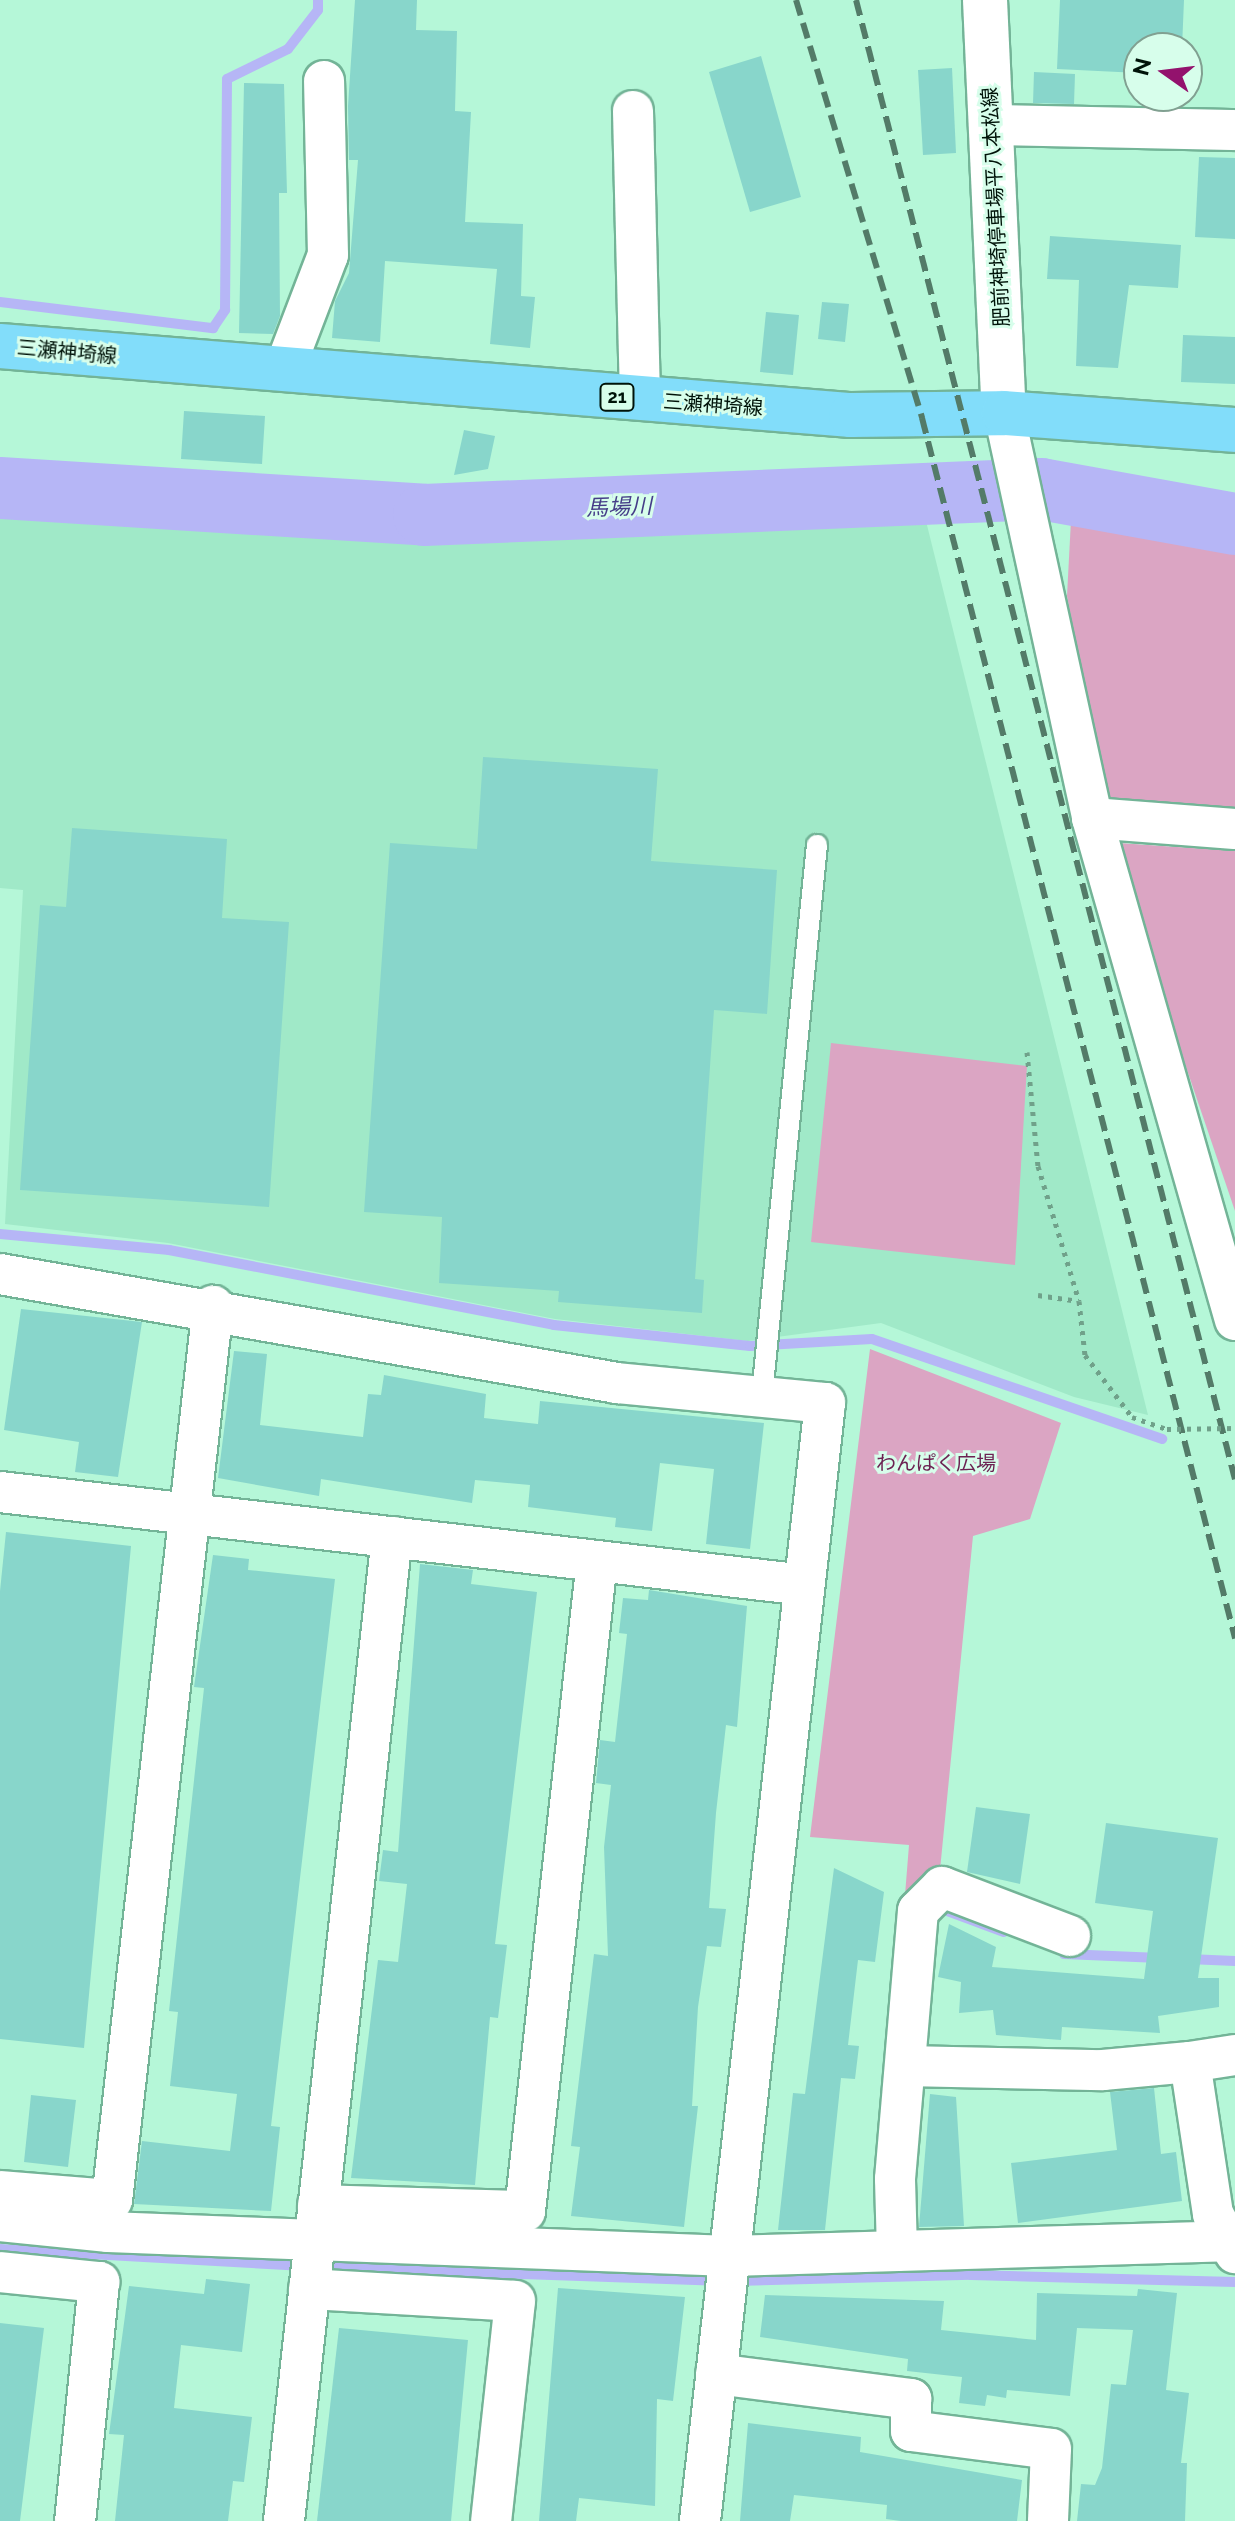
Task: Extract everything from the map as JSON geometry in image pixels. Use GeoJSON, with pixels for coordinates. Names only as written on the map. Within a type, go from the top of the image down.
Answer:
{"type":"FeatureCollection","features":[{"type":"Feature","properties":{"kind":"main road","name":"肥前神埼停車場平八本松線"},"geometry":{"type":"LineString","coordinates":[[985,0],[1004,413]]}},
{"type":"Feature","properties":{"kind":"main road","name":"三瀬神埼線"},"geometry":{"type":"LineString","coordinates":[[0,346],[866,416],[1004,413],[1235,430]]}},
{"type":"Feature","properties":{"kind":"street"},"geometry":{"type":"LineString","coordinates":[[284,370],[328,255],[324,81]]}},
{"type":"Feature","properties":{"kind":"street"},"geometry":{"type":"LineString","coordinates":[[633,111],[640,399]]}},
{"type":"Feature","properties":{"kind":"street"},"geometry":{"type":"LineString","coordinates":[[993,125],[1235,130]]}},
{"type":"Feature","properties":{"kind":"street"},"geometry":{"type":"LineString","coordinates":[[1004,413],[1092,818],[1235,1320]]}},
{"type":"Feature","properties":{"kind":"street"},"geometry":{"type":"LineString","coordinates":[[1092,818],[1235,829]]}},
{"type":"Feature","properties":{"kind":"street"},"geometry":{"type":"LineString","coordinates":[[0,1274],[213,1306],[617,1383],[764,1380],[825,1403],[700,2521]]}},
{"type":"Feature","properties":{"kind":"street"},"geometry":{"type":"LineString","coordinates":[[0,2191],[112,2200],[187,1514],[213,1306]]}},
{"type":"Feature","properties":{"kind":"street"},"geometry":{"type":"LineString","coordinates":[[0,1492],[805,1585]]}},
{"type":"Feature","properties":{"kind":"street"},"geometry":{"type":"LineString","coordinates":[[284,2521],[392,1537]]}},
{"type":"Feature","properties":{"kind":"street"},"geometry":{"type":"LineString","coordinates":[[314,2246],[525,2211],[597,1561]]}},
{"type":"Feature","properties":{"kind":"street"},"geometry":{"type":"LineString","coordinates":[[897,2251],[905,2066],[918,1911],[942,1887],[1070,1936]]}},
{"type":"Feature","properties":{"kind":"street"},"geometry":{"type":"LineString","coordinates":[[905,2066],[1103,2070],[1235,2055]]}},
{"type":"Feature","properties":{"kind":"street"},"geometry":{"type":"LineString","coordinates":[[1190,2062],[1213,2214],[1232,2245]]}},
{"type":"Feature","properties":{"kind":"street"},"geometry":{"type":"LineString","coordinates":[[0,2221],[314,2246],[728,2273],[897,2251],[1232,2245]]}},
{"type":"Feature","properties":{"kind":"street"},"geometry":{"type":"LineString","coordinates":[[314,2246],[515,2301],[491,2521]]}},
{"type":"Feature","properties":{"kind":"street"},"geometry":{"type":"LineString","coordinates":[[0,2272],[99,2282],[75,2521]]}},
{"type":"Feature","properties":{"kind":"street"},"geometry":{"type":"LineString","coordinates":[[716,2374],[911,2399],[911,2431],[1051,2449],[1048,2521]]}},
{"type":"Feature","properties":{"kind":"lane"},"geometry":{"type":"LineString","coordinates":[[764,1380],[817,845]]}},
{"type":"Feature","properties":{"kind":"path"},"geometry":{"type":"LineString","coordinates":[[1027,1052],[1038,1166],[1079,1301],[1085,1355],[1132,1417],[1167,1429],[1235,1428]]}},
{"type":"Feature","properties":{"kind":"path"},"geometry":{"type":"LineString","coordinates":[[1038,1295],[1079,1301]]}},
{"type":"Feature","properties":{"kind":"shaded area"},"geometry":{"type":"Polygon","coordinates":[[[923,509],[1148,1415],[1074,1397],[881,1323],[748,1341],[555,1319],[168,1243],[5,1224],[23,890],[0,888],[0,516],[467,542],[923,509]]]}},
{"type":"Feature","properties":{"kind":"green space"},"geometry":{"type":"Polygon","coordinates":[[[1071,520],[1235,548],[1235,815],[1107,807],[1067,596],[1071,520]]]}},
{"type":"Feature","properties":{"kind":"green space"},"geometry":{"type":"Polygon","coordinates":[[[1119,843],[1235,851],[1235,1211],[1184,1061],[1119,843]]]}},
{"type":"Feature","properties":{"kind":"green space"},"geometry":{"type":"Polygon","coordinates":[[[831,1043],[1027,1066],[1015,1265],[811,1242],[831,1043]]]}},
{"type":"Feature","properties":{"kind":"green space","name":"わんぱく広場"},"geometry":{"type":"Polygon","coordinates":[[[870,1349],[1061,1423],[1030,1519],[973,1536],[939,1880],[921,1896],[905,1895],[909,1845],[810,1837],[870,1349]]]}},
{"type":"Feature","properties":{"kind":"building"},"geometry":{"type":"Polygon","coordinates":[[[355,0],[417,0],[416,30],[457,31],[455,111],[471,112],[465,222],[523,224],[521,296],[535,297],[530,348],[490,344],[497,269],[385,261],[380,342],[332,338],[335,301],[349,273],[358,160],[349,160],[348,106],[355,0]]]}},
{"type":"Feature","properties":{"kind":"building"},"geometry":{"type":"Polygon","coordinates":[[[1060,0],[1184,0],[1183,32],[1123,32],[1123,72],[1057,69],[1060,0]]]}},
{"type":"Feature","properties":{"kind":"building"},"geometry":{"type":"Polygon","coordinates":[[[761,56],[801,197],[750,212],[709,72],[761,56]]]}},
{"type":"Feature","properties":{"kind":"building"},"geometry":{"type":"Polygon","coordinates":[[[952,68],[956,153],[923,155],[918,70],[952,68]]]}},
{"type":"Feature","properties":{"kind":"building"},"geometry":{"type":"Polygon","coordinates":[[[1034,72],[1075,74],[1074,104],[1033,103],[1034,72]]]}},
{"type":"Feature","properties":{"kind":"building"},"geometry":{"type":"Polygon","coordinates":[[[244,83],[284,84],[287,193],[279,193],[280,316],[273,334],[239,333],[244,83]]]}},
{"type":"Feature","properties":{"kind":"building"},"geometry":{"type":"Polygon","coordinates":[[[1199,157],[1235,158],[1235,239],[1195,237],[1199,157]]]}},
{"type":"Feature","properties":{"kind":"building"},"geometry":{"type":"Polygon","coordinates":[[[1050,236],[1181,245],[1178,288],[1129,285],[1118,368],[1076,366],[1079,280],[1047,279],[1050,236]]]}},
{"type":"Feature","properties":{"kind":"building"},"geometry":{"type":"Polygon","coordinates":[[[822,302],[849,304],[845,342],[818,339],[822,302]]]}},
{"type":"Feature","properties":{"kind":"building"},"geometry":{"type":"Polygon","coordinates":[[[766,312],[799,315],[793,375],[760,372],[766,312]]]}},
{"type":"Feature","properties":{"kind":"building"},"geometry":{"type":"Polygon","coordinates":[[[1183,335],[1235,337],[1235,384],[1181,382],[1183,335]]]}},
{"type":"Feature","properties":{"kind":"building"},"geometry":{"type":"Polygon","coordinates":[[[184,411],[265,416],[262,464],[181,459],[184,411]]]}},
{"type":"Feature","properties":{"kind":"building"},"geometry":{"type":"Polygon","coordinates":[[[464,430],[495,436],[488,469],[454,475],[464,430]]]}},
{"type":"Feature","properties":{"kind":"building"},"geometry":{"type":"Polygon","coordinates":[[[483,757],[658,769],[651,861],[777,870],[767,1014],[714,1010],[695,1279],[704,1280],[702,1313],[558,1302],[559,1291],[439,1283],[442,1217],[364,1212],[390,843],[477,849],[483,757]]]}},
{"type":"Feature","properties":{"kind":"building"},"geometry":{"type":"Polygon","coordinates":[[[72,828],[227,839],[222,918],[289,922],[269,1207],[20,1190],[40,905],[66,907],[72,828]]]}},
{"type":"Feature","properties":{"kind":"building"},"geometry":{"type":"Polygon","coordinates":[[[21,1309],[142,1322],[118,1477],[75,1472],[79,1442],[4,1430],[21,1309]]]}},
{"type":"Feature","properties":{"kind":"building"},"geometry":{"type":"Polygon","coordinates":[[[234,1351],[267,1354],[260,1425],[363,1437],[368,1394],[381,1395],[384,1375],[486,1394],[484,1418],[538,1424],[540,1401],[764,1423],[750,1549],[706,1544],[714,1469],[660,1463],[652,1531],[615,1527],[616,1518],[528,1507],[530,1485],[475,1480],[472,1503],[321,1479],[319,1496],[218,1478],[234,1351]]]}},
{"type":"Feature","properties":{"kind":"building"},"geometry":{"type":"Polygon","coordinates":[[[6,1532],[131,1546],[84,2048],[0,2039],[0,1591],[6,1532]]]}},
{"type":"Feature","properties":{"kind":"building"},"geometry":{"type":"Polygon","coordinates":[[[213,1555],[249,1559],[248,1570],[335,1579],[271,2126],[280,2127],[271,2211],[134,2204],[142,2141],[230,2151],[237,2094],[170,2086],[178,2012],[169,2011],[204,1688],[194,1687],[213,1555]]]}},
{"type":"Feature","properties":{"kind":"building"},"geometry":{"type":"Polygon","coordinates":[[[420,1564],[473,1570],[471,1584],[537,1592],[495,1944],[507,1945],[498,2018],[490,2017],[475,2185],[351,2178],[378,1960],[398,1962],[407,1884],[379,1881],[383,1850],[398,1852],[420,1564]]]}},
{"type":"Feature","properties":{"kind":"building"},"geometry":{"type":"Polygon","coordinates":[[[649,1590],[747,1606],[737,1727],[726,1725],[716,1813],[709,1908],[726,1909],[721,1947],[707,1946],[698,2007],[692,2106],[698,2106],[684,2227],[571,2216],[580,2147],[571,2146],[594,1954],[608,1956],[604,1847],[611,1785],[596,1783],[600,1740],[615,1742],[627,1634],[619,1633],[623,1598],[648,1600],[649,1590]]]}},
{"type":"Feature","properties":{"kind":"building"},"geometry":{"type":"Polygon","coordinates":[[[976,1807],[1030,1814],[1020,1884],[967,1872],[976,1807]]]}},
{"type":"Feature","properties":{"kind":"building"},"geometry":{"type":"Polygon","coordinates":[[[1106,1823],[1218,1838],[1198,1978],[1219,1978],[1219,2007],[1158,2016],[1160,2033],[1062,2027],[1061,2040],[996,2035],[993,2010],[959,2013],[961,1982],[938,1977],[949,1924],[996,1947],[992,1967],[1144,1979],[1153,1911],[1095,1903],[1106,1823]]]}},
{"type":"Feature","properties":{"kind":"building"},"geometry":{"type":"Polygon","coordinates":[[[834,1868],[884,1892],[875,1962],[858,1960],[848,2045],[859,2046],[855,2079],[841,2078],[825,2230],[778,2230],[793,2093],[805,2094],[834,1868]]]}},
{"type":"Feature","properties":{"kind":"building"},"geometry":{"type":"Polygon","coordinates":[[[1154,2088],[1161,2154],[1176,2152],[1182,2201],[1018,2223],[1011,2163],[1117,2150],[1110,2092],[1154,2088]]]}},
{"type":"Feature","properties":{"kind":"building"},"geometry":{"type":"Polygon","coordinates":[[[930,2094],[956,2097],[964,2226],[919,2227],[930,2094]]]}},
{"type":"Feature","properties":{"kind":"building"},"geometry":{"type":"Polygon","coordinates":[[[31,2095],[76,2100],[68,2167],[24,2162],[31,2095]]]}},
{"type":"Feature","properties":{"kind":"building"},"geometry":{"type":"Polygon","coordinates":[[[206,2279],[250,2284],[242,2352],[181,2345],[174,2408],[252,2417],[244,2482],[233,2481],[228,2521],[115,2521],[124,2435],[109,2434],[129,2286],[204,2294],[206,2279]]]}},
{"type":"Feature","properties":{"kind":"building"},"geometry":{"type":"Polygon","coordinates":[[[558,2288],[685,2297],[673,2401],[657,2399],[655,2506],[579,2498],[576,2521],[539,2521],[558,2288]]]}},
{"type":"Feature","properties":{"kind":"building"},"geometry":{"type":"Polygon","coordinates":[[[1138,2289],[1177,2293],[1166,2390],[1189,2393],[1181,2463],[1187,2463],[1185,2521],[1077,2521],[1081,2484],[1095,2485],[1102,2468],[1111,2384],[1126,2385],[1133,2330],[1077,2328],[1070,2396],[1007,2390],[1006,2398],[987,2395],[985,2406],[959,2403],[962,2377],[907,2371],[908,2359],[760,2337],[765,2295],[944,2301],[941,2330],[1036,2340],[1037,2293],[1137,2296],[1138,2289]]]}},
{"type":"Feature","properties":{"kind":"building"},"geometry":{"type":"Polygon","coordinates":[[[0,2323],[44,2328],[20,2521],[0,2521],[0,2323]]]}},
{"type":"Feature","properties":{"kind":"building"},"geometry":{"type":"Polygon","coordinates":[[[339,2328],[468,2340],[451,2521],[317,2521],[339,2328]]]}},
{"type":"Feature","properties":{"kind":"building"},"geometry":{"type":"Polygon","coordinates":[[[748,2423],[861,2437],[860,2452],[1022,2480],[1017,2521],[901,2521],[886,2519],[887,2505],[794,2495],[790,2521],[740,2521],[748,2423]]]}},
{"type":"Feature","properties":{"kind":"waterway"},"geometry":{"type":"LineString","coordinates":[[0,302],[213,328],[225,310],[227,79],[288,49],[318,10],[318,0]]}},
{"type":"Feature","properties":{"kind":"waterway","name":"馬場川"},"geometry":{"type":"LineString","coordinates":[[0,488],[424,515],[1041,489],[1235,524]]}},
{"type":"Feature","properties":{"kind":"waterway"},"geometry":{"type":"LineString","coordinates":[[0,1234],[169,1250],[554,1325],[750,1346],[872,1339],[1162,1439]]}},
{"type":"Feature","properties":{"kind":"waterway"},"geometry":{"type":"LineString","coordinates":[[942,1909],[1004,1932]]}},
{"type":"Feature","properties":{"kind":"waterway"},"geometry":{"type":"LineString","coordinates":[[1064,1954],[1160,1958]]}},
{"type":"Feature","properties":{"kind":"waterway"},"geometry":{"type":"LineString","coordinates":[[1188,1959],[1235,1961]]}},
{"type":"Feature","properties":{"kind":"waterway"},"geometry":{"type":"LineString","coordinates":[[0,2249],[305,2266]]}},
{"type":"Feature","properties":{"kind":"waterway"},"geometry":{"type":"LineString","coordinates":[[321,2267],[717,2281]]}},
{"type":"Feature","properties":{"kind":"waterway"},"geometry":{"type":"LineString","coordinates":[[737,2281],[971,2275],[1235,2282]]}},
{"type":"Feature","properties":{"kind":"railway"},"geometry":{"type":"LineString","coordinates":[[796,0],[922,418],[1235,1638]]}},
{"type":"Feature","properties":{"kind":"railway"},"geometry":{"type":"LineString","coordinates":[[856,0],[1235,1479]]}}]}
